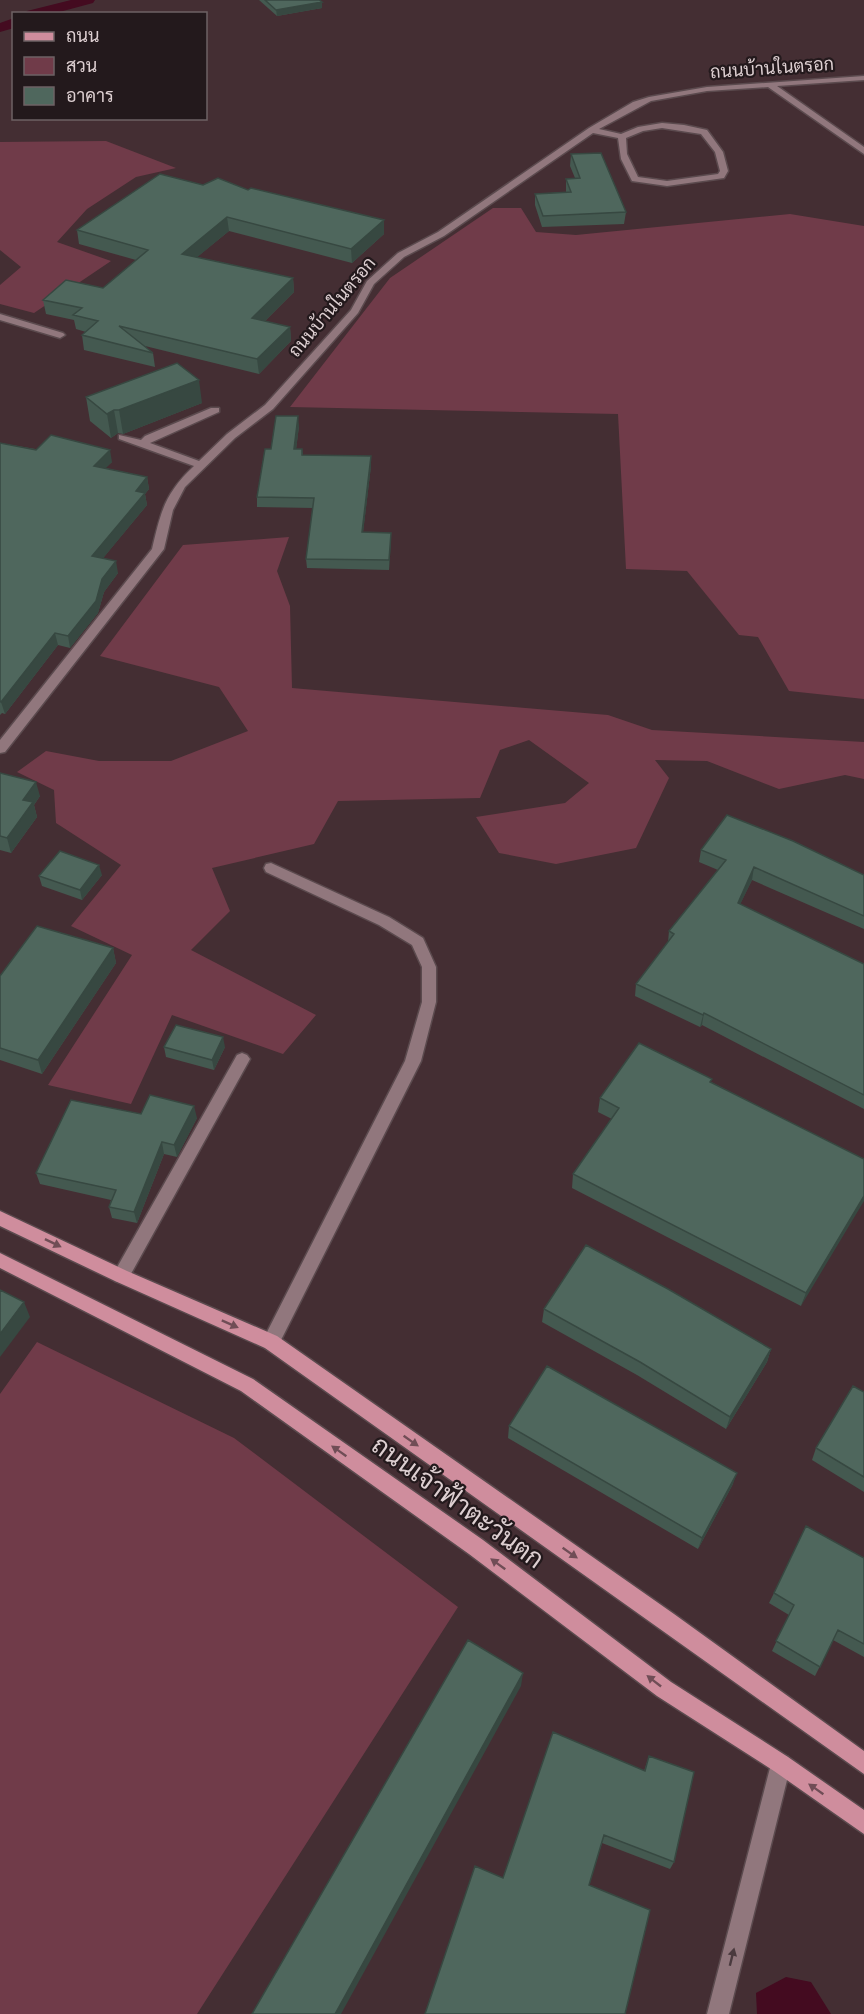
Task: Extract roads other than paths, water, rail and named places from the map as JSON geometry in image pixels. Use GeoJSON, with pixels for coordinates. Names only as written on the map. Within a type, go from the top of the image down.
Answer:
{"type":"FeatureCollection","features":[{"type":"Feature","properties":{"kind":"main road","name":"ถนนเจ้าฟ้าตะวันตก"},"geometry":{"type":"LineString","coordinates":[[0,1218],[121,1276],[272,1342],[864,1764]]}},
{"type":"Feature","properties":{"kind":"main road","name":"ถนนเจ้าฟ้าตะวันตก"},"geometry":{"type":"LineString","coordinates":[[0,1260],[247,1385],[485,1554],[664,1689],[781,1764],[864,1823]]}},
{"type":"Feature","properties":{"kind":"street","name":"ถนนบ้านในตรอก"},"geometry":{"type":"LineString","coordinates":[[0,749],[158,549],[167,510],[180,485],[231,436],[268,407],[355,311],[370,283],[401,255],[441,234],[592,129],[649,99],[707,89],[864,78]]}},
{"type":"Feature","properties":{"kind":"street"},"geometry":{"type":"LineString","coordinates":[[770,85],[841,132],[864,151]]}},
{"type":"Feature","properties":{"kind":"street"},"geometry":{"type":"LineString","coordinates":[[592,129],[622,137],[634,129],[648,127],[682,127],[704,132],[719,152],[724,171],[721,176],[701,180],[644,182],[635,179],[627,165],[620,150],[622,137]]}},
{"type":"Feature","properties":{"kind":"street"},"geometry":{"type":"LineString","coordinates":[[0,317],[60,335]]}},
{"type":"Feature","properties":{"kind":"street"},"geometry":{"type":"LineString","coordinates":[[142,445],[148,438],[215,410]]}},
{"type":"Feature","properties":{"kind":"street"},"geometry":{"type":"LineString","coordinates":[[123,437],[201,465]]}},
{"type":"Feature","properties":{"kind":"street"},"geometry":{"type":"LineString","coordinates":[[271,868],[384,921],[418,942],[429,967],[429,1002],[413,1061],[272,1342]]}},
{"type":"Feature","properties":{"kind":"street"},"geometry":{"type":"LineString","coordinates":[[121,1276],[242,1059]]}},
{"type":"Feature","properties":{"kind":"street"},"geometry":{"type":"LineString","coordinates":[[718,2014],[781,1764]]}},
{"type":"Feature","properties":{"kind":"waterway"},"geometry":{"type":"LineString","coordinates":[[40,12],[88,0]]}},
{"type":"Feature","properties":{"kind":"waterway"},"geometry":{"type":"LineString","coordinates":[[0,28],[12,23]]}}]}
